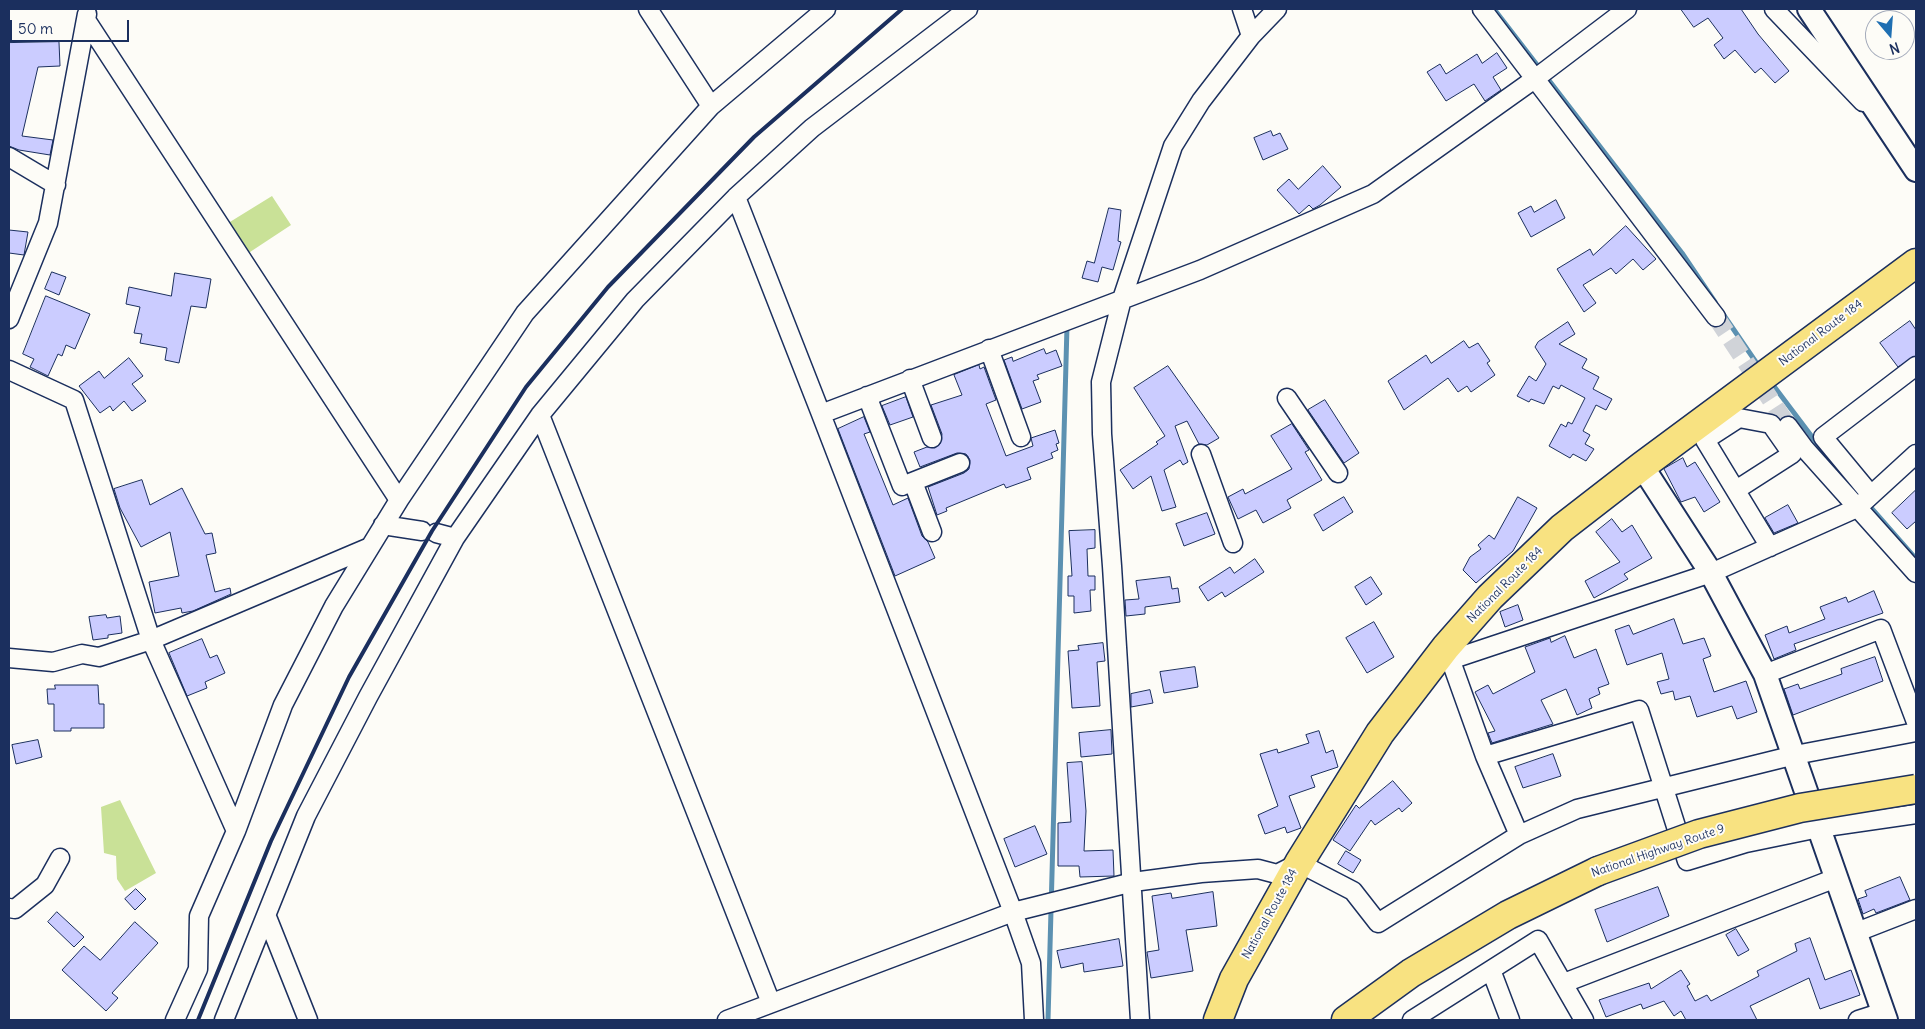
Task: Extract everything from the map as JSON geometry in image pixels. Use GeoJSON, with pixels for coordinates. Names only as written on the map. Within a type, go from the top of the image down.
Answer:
{"type":"FeatureCollection","features":[{"type":"Feature","properties":{"kind":"highway","name":"National Route 184"},"geometry":{"type":"LineString","coordinates":[[1218,1020],[1234,979],[1299,863],[1380,733],[1448,654],[1490,597],[1562,528],[1642,466],[1916,263]]}},
{"type":"Feature","properties":{"kind":"highway","name":"National Highway Route 9"},"geometry":{"type":"LineString","coordinates":[[1346,1020],[1411,973],[1508,916],[1598,871],[1700,834],[1791,810],[1916,789]]}},
{"type":"Feature","properties":{"kind":"street"},"geometry":{"type":"LineString","coordinates":[[648,9],[711,106]]}},
{"type":"Feature","properties":{"kind":"street"},"geometry":{"type":"LineString","coordinates":[[175,1020],[198,969],[199,916],[236,831],[283,705],[334,606],[399,500],[525,313],[711,106],[826,9]]}},
{"type":"Feature","properties":{"kind":"street"},"geometry":{"type":"LineString","coordinates":[[224,1020],[267,918],[306,816],[368,697],[456,538],[540,415],[635,300],[736,197],[812,128],[968,9]]}},
{"type":"Feature","properties":{"kind":"street"},"geometry":{"type":"LineString","coordinates":[[1242,9],[1251,36]]}},
{"type":"Feature","properties":{"kind":"street"},"geometry":{"type":"LineString","coordinates":[[1140,1020],[1133,882],[1124,780],[1112,566],[1102,434],[1101,382],[1122,299],[1173,146],[1201,101],[1251,36],[1277,9]]}},
{"type":"Feature","properties":{"kind":"street"},"geometry":{"type":"LineString","coordinates":[[1482,9],[1716,317]]}},
{"type":"Feature","properties":{"kind":"street"},"geometry":{"type":"LineString","coordinates":[[821,414],[1200,270],[1373,194],[1536,78],[1628,9]]}},
{"type":"Feature","properties":{"kind":"street"},"geometry":{"type":"LineString","coordinates":[[1774,9],[1894,136]]}},
{"type":"Feature","properties":{"kind":"street"},"geometry":{"type":"LineString","coordinates":[[1810,9],[1916,170]]}},
{"type":"Feature","properties":{"kind":"street"},"geometry":{"type":"LineString","coordinates":[[87,14],[399,500]]}},
{"type":"Feature","properties":{"kind":"street"},"geometry":{"type":"LineString","coordinates":[[9,319],[48,223],[87,14]]}},
{"type":"Feature","properties":{"kind":"street"},"geometry":{"type":"LineString","coordinates":[[9,157],[56,184]]}},
{"type":"Feature","properties":{"kind":"street"},"geometry":{"type":"LineString","coordinates":[[736,197],[1032,963],[1034,1020]]}},
{"type":"Feature","properties":{"kind":"street"},"geometry":{"type":"LineString","coordinates":[[989,349],[1022,437]]}},
{"type":"Feature","properties":{"kind":"street"},"geometry":{"type":"LineString","coordinates":[[1871,495],[1823,437],[1916,366]]}},
{"type":"Feature","properties":{"kind":"street"},"geometry":{"type":"LineString","coordinates":[[9,370],[74,400],[151,640],[236,831]]}},
{"type":"Feature","properties":{"kind":"street"},"geometry":{"type":"LineString","coordinates":[[910,379],[932,438]]}},
{"type":"Feature","properties":{"kind":"street"},"geometry":{"type":"LineString","coordinates":[[867,396],[902,486],[960,463]]}},
{"type":"Feature","properties":{"kind":"street"},"geometry":{"type":"LineString","coordinates":[[1287,398],[1338,472]]}},
{"type":"Feature","properties":{"kind":"street"},"geometry":{"type":"LineString","coordinates":[[540,415],[768,1010]]}},
{"type":"Feature","properties":{"kind":"street"},"geometry":{"type":"LineString","coordinates":[[1736,490],[1792,454],[1772,424],[1739,418],[1705,440],[1770,547]]}},
{"type":"Feature","properties":{"kind":"street"},"geometry":{"type":"LineString","coordinates":[[1788,426],[1804,449],[1916,573]]}},
{"type":"Feature","properties":{"kind":"street"},"geometry":{"type":"LineString","coordinates":[[1201,454],[1233,543]]}},
{"type":"Feature","properties":{"kind":"street"},"geometry":{"type":"LineString","coordinates":[[1519,834],[1486,756],[1448,654],[1710,573],[1857,508],[1916,454]]}},
{"type":"Feature","properties":{"kind":"street"},"geometry":{"type":"LineString","coordinates":[[1642,466],[1710,573],[1766,674],[1885,1016],[1858,1020]]}},
{"type":"Feature","properties":{"kind":"street"},"geometry":{"type":"LineString","coordinates":[[913,482],[932,532]]}},
{"type":"Feature","properties":{"kind":"street"},"geometry":{"type":"LineString","coordinates":[[383,526],[429,532],[456,538]]}},
{"type":"Feature","properties":{"kind":"street"},"geometry":{"type":"LineString","coordinates":[[9,658],[53,662],[82,654],[99,656],[151,640],[370,547]]}},
{"type":"Feature","properties":{"kind":"street"},"geometry":{"type":"LineString","coordinates":[[1766,674],[1881,629],[1916,722]]}},
{"type":"Feature","properties":{"kind":"street"},"geometry":{"type":"LineString","coordinates":[[1486,756],[1639,710],[1687,861],[1746,843],[1819,828],[1916,814]]}},
{"type":"Feature","properties":{"kind":"street"},"geometry":{"type":"LineString","coordinates":[[726,1020],[768,1010],[1013,912],[1133,882],[1201,873],[1258,869],[1278,874],[1299,863],[1353,891],[1378,923],[1519,834],[1577,809],[1663,789],[1794,754],[1916,732]]}},
{"type":"Feature","properties":{"kind":"street"},"geometry":{"type":"LineString","coordinates":[[9,908],[15,909],[44,885],[60,858]]}},
{"type":"Feature","properties":{"kind":"street"},"geometry":{"type":"LineString","coordinates":[[1564,982],[1836,878]]}},
{"type":"Feature","properties":{"kind":"street"},"geometry":{"type":"LineString","coordinates":[[1857,932],[1916,909]]}},
{"type":"Feature","properties":{"kind":"street"},"geometry":{"type":"LineString","coordinates":[[267,918],[308,1020]]}},
{"type":"Feature","properties":{"kind":"street"},"geometry":{"type":"LineString","coordinates":[[1412,1020],[1538,940],[1564,982],[1584,1020]]}},
{"type":"Feature","properties":{"kind":"street"},"geometry":{"type":"LineString","coordinates":[[1491,970],[1510,1020]]}},
{"type":"Feature","properties":{"kind":"green space"},"geometry":{"type":"Polygon","coordinates":[[[272,196],[291,225],[247,254],[225,225],[272,196]]]}},
{"type":"Feature","properties":{"kind":"green space"},"geometry":{"type":"Polygon","coordinates":[[[120,800],[156,873],[125,891],[117,879],[116,856],[104,853],[101,807],[120,800]]]}},
{"type":"Feature","properties":{"kind":"building"},"geometry":{"type":"Polygon","coordinates":[[[1681,9],[1741,9],[1758,34],[1789,71],[1775,83],[1761,68],[1755,73],[1735,50],[1724,59],[1714,45],[1723,38],[1708,18],[1694,27],[1681,9]]]}},
{"type":"Feature","properties":{"kind":"building"},"geometry":{"type":"Polygon","coordinates":[[[59,42],[60,66],[38,67],[22,136],[53,140],[50,155],[19,150],[9,146],[9,43],[59,42]]]}},
{"type":"Feature","properties":{"kind":"building"},"geometry":{"type":"Polygon","coordinates":[[[1497,53],[1507,68],[1493,77],[1501,90],[1485,101],[1474,84],[1446,101],[1427,72],[1440,64],[1446,74],[1477,54],[1482,63],[1497,53]]]}},
{"type":"Feature","properties":{"kind":"building"},"geometry":{"type":"Polygon","coordinates":[[[1271,131],[1273,136],[1280,133],[1288,149],[1263,160],[1254,138],[1271,131]]]}},
{"type":"Feature","properties":{"kind":"building"},"geometry":{"type":"Polygon","coordinates":[[[1323,166],[1341,187],[1320,205],[1313,209],[1309,205],[1299,214],[1277,190],[1289,179],[1298,189],[1323,166]]]}},
{"type":"Feature","properties":{"kind":"building"},"geometry":{"type":"Polygon","coordinates":[[[1556,200],[1565,218],[1531,237],[1518,213],[1531,206],[1534,212],[1556,200]]]}},
{"type":"Feature","properties":{"kind":"building"},"geometry":{"type":"Polygon","coordinates":[[[1109,208],[1121,210],[1118,241],[1121,242],[1113,270],[1102,267],[1098,282],[1082,278],[1087,261],[1094,263],[1109,208]]]}},
{"type":"Feature","properties":{"kind":"building"},"geometry":{"type":"Polygon","coordinates":[[[1626,226],[1656,259],[1643,270],[1633,259],[1616,274],[1611,268],[1583,285],[1596,303],[1584,312],[1557,269],[1590,249],[1593,255],[1626,226]]]}},
{"type":"Feature","properties":{"kind":"building"},"geometry":{"type":"Polygon","coordinates":[[[9,230],[28,232],[24,255],[9,253],[9,230]]]}},
{"type":"Feature","properties":{"kind":"building"},"geometry":{"type":"Polygon","coordinates":[[[52,272],[66,277],[59,295],[45,289],[52,272]]]}},
{"type":"Feature","properties":{"kind":"building"},"geometry":{"type":"Polygon","coordinates":[[[175,273],[211,279],[206,308],[191,306],[179,363],[165,360],[167,348],[140,343],[142,334],[134,333],[140,307],[126,304],[129,287],[171,296],[175,273]]]}},
{"type":"Feature","properties":{"kind":"building"},"geometry":{"type":"Polygon","coordinates":[[[46,296],[90,314],[75,349],[66,345],[62,356],[58,354],[48,376],[30,367],[34,359],[23,354],[46,296]]]}},
{"type":"Feature","properties":{"kind":"building"},"geometry":{"type":"Polygon","coordinates":[[[1910,321],[1916,330],[1916,356],[1898,367],[1880,343],[1910,321]]]}},
{"type":"Feature","properties":{"kind":"building"},"geometry":{"type":"Polygon","coordinates":[[[1568,322],[1575,334],[1559,344],[1587,359],[1582,368],[1599,377],[1593,389],[1612,399],[1606,410],[1596,405],[1583,431],[1590,435],[1585,444],[1594,449],[1586,461],[1573,454],[1570,458],[1549,446],[1561,424],[1566,427],[1568,422],[1572,424],[1585,398],[1561,385],[1559,389],[1553,386],[1544,404],[1531,399],[1529,402],[1517,396],[1529,376],[1536,381],[1546,364],[1535,347],[1538,342],[1568,322]]]}},
{"type":"Feature","properties":{"kind":"building"},"geometry":{"type":"Polygon","coordinates":[[[1464,341],[1469,348],[1478,343],[1490,361],[1487,363],[1495,375],[1471,392],[1467,386],[1458,392],[1448,378],[1404,410],[1388,381],[1426,355],[1431,363],[1464,341]]]}},
{"type":"Feature","properties":{"kind":"building"},"geometry":{"type":"Polygon","coordinates":[[[1044,349],[1046,354],[1056,350],[1062,366],[1037,375],[1039,379],[1033,381],[1041,402],[1022,409],[1004,360],[1012,357],[1013,361],[1044,349]]]}},
{"type":"Feature","properties":{"kind":"building"},"geometry":{"type":"Polygon","coordinates":[[[129,358],[143,376],[132,384],[146,401],[132,411],[124,401],[113,411],[110,406],[100,413],[79,386],[99,371],[104,378],[129,358]]]}},
{"type":"Feature","properties":{"kind":"building"},"geometry":{"type":"Polygon","coordinates":[[[979,365],[980,369],[984,367],[996,400],[986,404],[1006,456],[1033,446],[1031,438],[1055,430],[1059,443],[1056,444],[1058,450],[1051,453],[1053,458],[1027,468],[1031,479],[1006,488],[1004,484],[946,508],[947,511],[937,515],[928,487],[964,473],[969,469],[970,460],[966,454],[957,453],[920,467],[914,452],[927,447],[935,448],[940,444],[942,434],[931,405],[962,395],[954,375],[979,365]]]}},
{"type":"Feature","properties":{"kind":"building"},"geometry":{"type":"Polygon","coordinates":[[[1168,366],[1219,438],[1207,445],[1199,444],[1187,421],[1175,426],[1188,462],[1183,465],[1180,460],[1164,470],[1176,507],[1162,511],[1151,476],[1133,489],[1120,470],[1158,444],[1156,442],[1165,436],[1134,388],[1168,366]]]}},
{"type":"Feature","properties":{"kind":"building"},"geometry":{"type":"Polygon","coordinates":[[[906,397],[913,417],[890,425],[882,406],[906,397]]]}},
{"type":"Feature","properties":{"kind":"building"},"geometry":{"type":"Polygon","coordinates":[[[1325,400],[1359,453],[1344,463],[1308,410],[1325,400]]]}},
{"type":"Feature","properties":{"kind":"building"},"geometry":{"type":"Polygon","coordinates":[[[864,417],[870,432],[864,434],[893,505],[908,498],[922,536],[928,542],[935,558],[895,576],[838,429],[864,417]]]}},
{"type":"Feature","properties":{"kind":"building"},"geometry":{"type":"Polygon","coordinates":[[[1292,424],[1309,450],[1305,452],[1322,480],[1287,500],[1291,508],[1263,523],[1256,510],[1238,519],[1228,497],[1243,489],[1245,494],[1292,469],[1271,436],[1292,424]]]}},
{"type":"Feature","properties":{"kind":"building"},"geometry":{"type":"Polygon","coordinates":[[[1683,458],[1687,467],[1695,462],[1720,502],[1704,512],[1695,497],[1681,502],[1664,469],[1683,458]]]}},
{"type":"Feature","properties":{"kind":"building"},"geometry":{"type":"Polygon","coordinates":[[[142,480],[150,505],[182,488],[205,534],[212,533],[216,553],[206,555],[215,592],[230,588],[231,594],[193,611],[182,613],[181,608],[155,613],[149,582],[179,576],[170,532],[141,547],[120,508],[114,489],[142,480]]]}},
{"type":"Feature","properties":{"kind":"building"},"geometry":{"type":"Polygon","coordinates":[[[1916,490],[1916,521],[1907,529],[1892,513],[1916,490]]]}},
{"type":"Feature","properties":{"kind":"building"},"geometry":{"type":"Polygon","coordinates":[[[1344,497],[1353,512],[1323,531],[1314,515],[1344,497]]]}},
{"type":"Feature","properties":{"kind":"building"},"geometry":{"type":"Polygon","coordinates":[[[1518,497],[1537,508],[1513,551],[1476,583],[1463,570],[1470,557],[1481,549],[1478,545],[1489,535],[1494,539],[1518,497]]]}},
{"type":"Feature","properties":{"kind":"building"},"geometry":{"type":"Polygon","coordinates":[[[1788,505],[1798,523],[1774,533],[1765,518],[1788,505]]]}},
{"type":"Feature","properties":{"kind":"building"},"geometry":{"type":"Polygon","coordinates":[[[1207,513],[1215,534],[1184,546],[1176,524],[1207,513]]]}},
{"type":"Feature","properties":{"kind":"building"},"geometry":{"type":"Polygon","coordinates":[[[1612,519],[1622,532],[1632,525],[1652,558],[1624,574],[1628,579],[1594,598],[1585,581],[1620,562],[1596,532],[1612,519]]]}},
{"type":"Feature","properties":{"kind":"building"},"geometry":{"type":"Polygon","coordinates":[[[1095,530],[1095,548],[1087,549],[1088,576],[1095,576],[1095,590],[1090,590],[1091,611],[1074,613],[1074,596],[1068,596],[1068,576],[1072,576],[1069,531],[1095,530]]]}},
{"type":"Feature","properties":{"kind":"building"},"geometry":{"type":"Polygon","coordinates":[[[1255,559],[1264,572],[1225,597],[1222,592],[1208,601],[1199,587],[1230,567],[1234,573],[1255,559]]]}},
{"type":"Feature","properties":{"kind":"building"},"geometry":{"type":"Polygon","coordinates":[[[1170,577],[1172,589],[1178,588],[1180,602],[1145,607],[1145,614],[1126,616],[1125,600],[1139,599],[1136,581],[1170,577]]]}},
{"type":"Feature","properties":{"kind":"building"},"geometry":{"type":"Polygon","coordinates":[[[1371,577],[1382,594],[1366,605],[1355,587],[1371,577]]]}},
{"type":"Feature","properties":{"kind":"building"},"geometry":{"type":"Polygon","coordinates":[[[1874,591],[1883,613],[1794,644],[1796,650],[1774,659],[1765,635],[1787,626],[1789,633],[1825,619],[1820,607],[1846,597],[1848,602],[1874,591]]]}},
{"type":"Feature","properties":{"kind":"building"},"geometry":{"type":"Polygon","coordinates":[[[1518,605],[1523,620],[1505,627],[1500,612],[1518,605]]]}},
{"type":"Feature","properties":{"kind":"building"},"geometry":{"type":"Polygon","coordinates":[[[106,615],[107,618],[120,616],[122,633],[108,635],[108,638],[93,640],[89,617],[106,615]]]}},
{"type":"Feature","properties":{"kind":"building"},"geometry":{"type":"Polygon","coordinates":[[[1674,619],[1683,644],[1704,638],[1711,656],[1703,659],[1714,692],[1746,681],[1757,712],[1737,719],[1732,706],[1697,717],[1690,696],[1675,700],[1673,691],[1661,694],[1657,682],[1669,679],[1662,653],[1627,665],[1615,630],[1629,625],[1633,634],[1674,619]]]}},
{"type":"Feature","properties":{"kind":"building"},"geometry":{"type":"Polygon","coordinates":[[[1374,622],[1394,657],[1367,673],[1346,638],[1374,622]]]}},
{"type":"Feature","properties":{"kind":"building"},"geometry":{"type":"Polygon","coordinates":[[[1565,636],[1574,658],[1596,649],[1609,684],[1598,688],[1600,694],[1589,699],[1592,708],[1577,715],[1566,689],[1541,700],[1553,724],[1492,743],[1488,733],[1495,731],[1475,692],[1488,685],[1493,694],[1535,672],[1525,647],[1550,638],[1551,642],[1565,636]]]}},
{"type":"Feature","properties":{"kind":"building"},"geometry":{"type":"Polygon","coordinates":[[[202,639],[210,658],[217,655],[225,673],[205,682],[207,688],[187,696],[169,653],[202,639]]]}},
{"type":"Feature","properties":{"kind":"building"},"geometry":{"type":"Polygon","coordinates":[[[1103,643],[1105,661],[1097,662],[1100,706],[1072,708],[1068,651],[1079,650],[1078,646],[1103,643]]]}},
{"type":"Feature","properties":{"kind":"building"},"geometry":{"type":"Polygon","coordinates":[[[1875,657],[1883,681],[1793,715],[1784,689],[1798,684],[1800,689],[1842,674],[1841,669],[1875,657]]]}},
{"type":"Feature","properties":{"kind":"building"},"geometry":{"type":"Polygon","coordinates":[[[1195,667],[1198,687],[1164,693],[1160,672],[1195,667]]]}},
{"type":"Feature","properties":{"kind":"building"},"geometry":{"type":"Polygon","coordinates":[[[55,685],[98,685],[99,704],[104,704],[104,728],[71,728],[71,731],[54,731],[54,704],[48,704],[47,689],[55,689],[55,685]]]}},
{"type":"Feature","properties":{"kind":"building"},"geometry":{"type":"Polygon","coordinates":[[[1150,690],[1153,703],[1131,707],[1131,694],[1150,690]]]}},
{"type":"Feature","properties":{"kind":"building"},"geometry":{"type":"Polygon","coordinates":[[[1111,730],[1112,754],[1081,757],[1079,733],[1111,730]]]}},
{"type":"Feature","properties":{"kind":"building"},"geometry":{"type":"Polygon","coordinates":[[[1319,731],[1326,753],[1333,750],[1338,767],[1311,776],[1315,787],[1289,796],[1301,828],[1287,833],[1285,827],[1265,834],[1258,815],[1278,806],[1260,754],[1277,749],[1278,753],[1309,743],[1306,735],[1319,731]]]}},
{"type":"Feature","properties":{"kind":"building"},"geometry":{"type":"Polygon","coordinates":[[[38,740],[42,757],[16,764],[12,745],[38,740]]]}},
{"type":"Feature","properties":{"kind":"building"},"geometry":{"type":"Polygon","coordinates":[[[1553,754],[1561,776],[1523,788],[1515,767],[1553,754]]]}},
{"type":"Feature","properties":{"kind":"building"},"geometry":{"type":"Polygon","coordinates":[[[1082,762],[1086,811],[1084,851],[1113,850],[1114,876],[1080,877],[1079,866],[1058,866],[1058,823],[1071,822],[1067,763],[1082,762]]]}},
{"type":"Feature","properties":{"kind":"building"},"geometry":{"type":"Polygon","coordinates":[[[1393,781],[1412,803],[1402,812],[1399,808],[1375,825],[1371,820],[1350,851],[1333,840],[1356,805],[1359,808],[1393,781]]]}},
{"type":"Feature","properties":{"kind":"building"},"geometry":{"type":"Polygon","coordinates":[[[1035,826],[1047,854],[1015,867],[1004,839],[1035,826]]]}},
{"type":"Feature","properties":{"kind":"building"},"geometry":{"type":"Polygon","coordinates":[[[1346,851],[1361,860],[1353,873],[1338,864],[1346,851]]]}},
{"type":"Feature","properties":{"kind":"building"},"geometry":{"type":"Polygon","coordinates":[[[1900,877],[1910,900],[1876,913],[1874,909],[1863,914],[1858,899],[1867,896],[1865,891],[1900,877]]]}},
{"type":"Feature","properties":{"kind":"building"},"geometry":{"type":"Polygon","coordinates":[[[1658,887],[1669,916],[1607,942],[1595,910],[1658,887]]]}},
{"type":"Feature","properties":{"kind":"building"},"geometry":{"type":"Polygon","coordinates":[[[136,889],[146,899],[135,910],[125,899],[136,889]]]}},
{"type":"Feature","properties":{"kind":"building"},"geometry":{"type":"Polygon","coordinates":[[[1213,892],[1217,926],[1186,930],[1193,971],[1151,978],[1147,952],[1159,950],[1152,896],[1171,893],[1172,898],[1213,892]]]}},
{"type":"Feature","properties":{"kind":"building"},"geometry":{"type":"Polygon","coordinates":[[[57,912],[84,937],[74,947],[48,922],[57,912]]]}},
{"type":"Feature","properties":{"kind":"building"},"geometry":{"type":"Polygon","coordinates":[[[135,922],[158,943],[112,993],[118,998],[106,1011],[62,970],[84,946],[100,960],[135,922]]]}},
{"type":"Feature","properties":{"kind":"building"},"geometry":{"type":"Polygon","coordinates":[[[1736,929],[1749,950],[1738,956],[1726,935],[1736,929]]]}},
{"type":"Feature","properties":{"kind":"building"},"geometry":{"type":"Polygon","coordinates":[[[1810,938],[1825,980],[1851,970],[1860,995],[1820,1009],[1809,978],[1750,1006],[1757,1020],[1686,1020],[1681,1011],[1674,1016],[1664,1001],[1643,1009],[1641,1004],[1606,1017],[1599,1000],[1649,983],[1651,989],[1681,970],[1690,984],[1687,986],[1695,1001],[1707,995],[1711,1001],[1759,976],[1757,971],[1797,951],[1795,944],[1810,938]]]}},
{"type":"Feature","properties":{"kind":"building"},"geometry":{"type":"Polygon","coordinates":[[[1119,939],[1123,966],[1084,972],[1083,963],[1061,968],[1057,951],[1119,939]]]}},
{"type":"Feature","properties":{"kind":"waterway"},"geometry":{"type":"LineString","coordinates":[[1494,9],[1682,253],[1715,302]]}},
{"type":"Feature","properties":{"kind":"waterway"},"geometry":{"type":"LineString","coordinates":[[1721,311],[1760,368]]}},
{"type":"Feature","properties":{"kind":"waterway"},"geometry":{"type":"LineString","coordinates":[[1048,1020],[1067,326],[1069,326]]}},
{"type":"Feature","properties":{"kind":"waterway"},"geometry":{"type":"LineString","coordinates":[[1770,381],[1828,458],[1851,484]]}},
{"type":"Feature","properties":{"kind":"waterway"},"geometry":{"type":"LineString","coordinates":[[1866,502],[1916,559]]}},
{"type":"Feature","properties":{"kind":"tunnel"},"geometry":{"type":"LineString","coordinates":[[1716,317],[1788,426]]}},
{"type":"Feature","properties":{"kind":"railway"},"geometry":{"type":"LineString","coordinates":[[198,1020],[271,841],[349,677],[432,531],[526,387],[608,287],[754,137],[902,9]]}}]}
